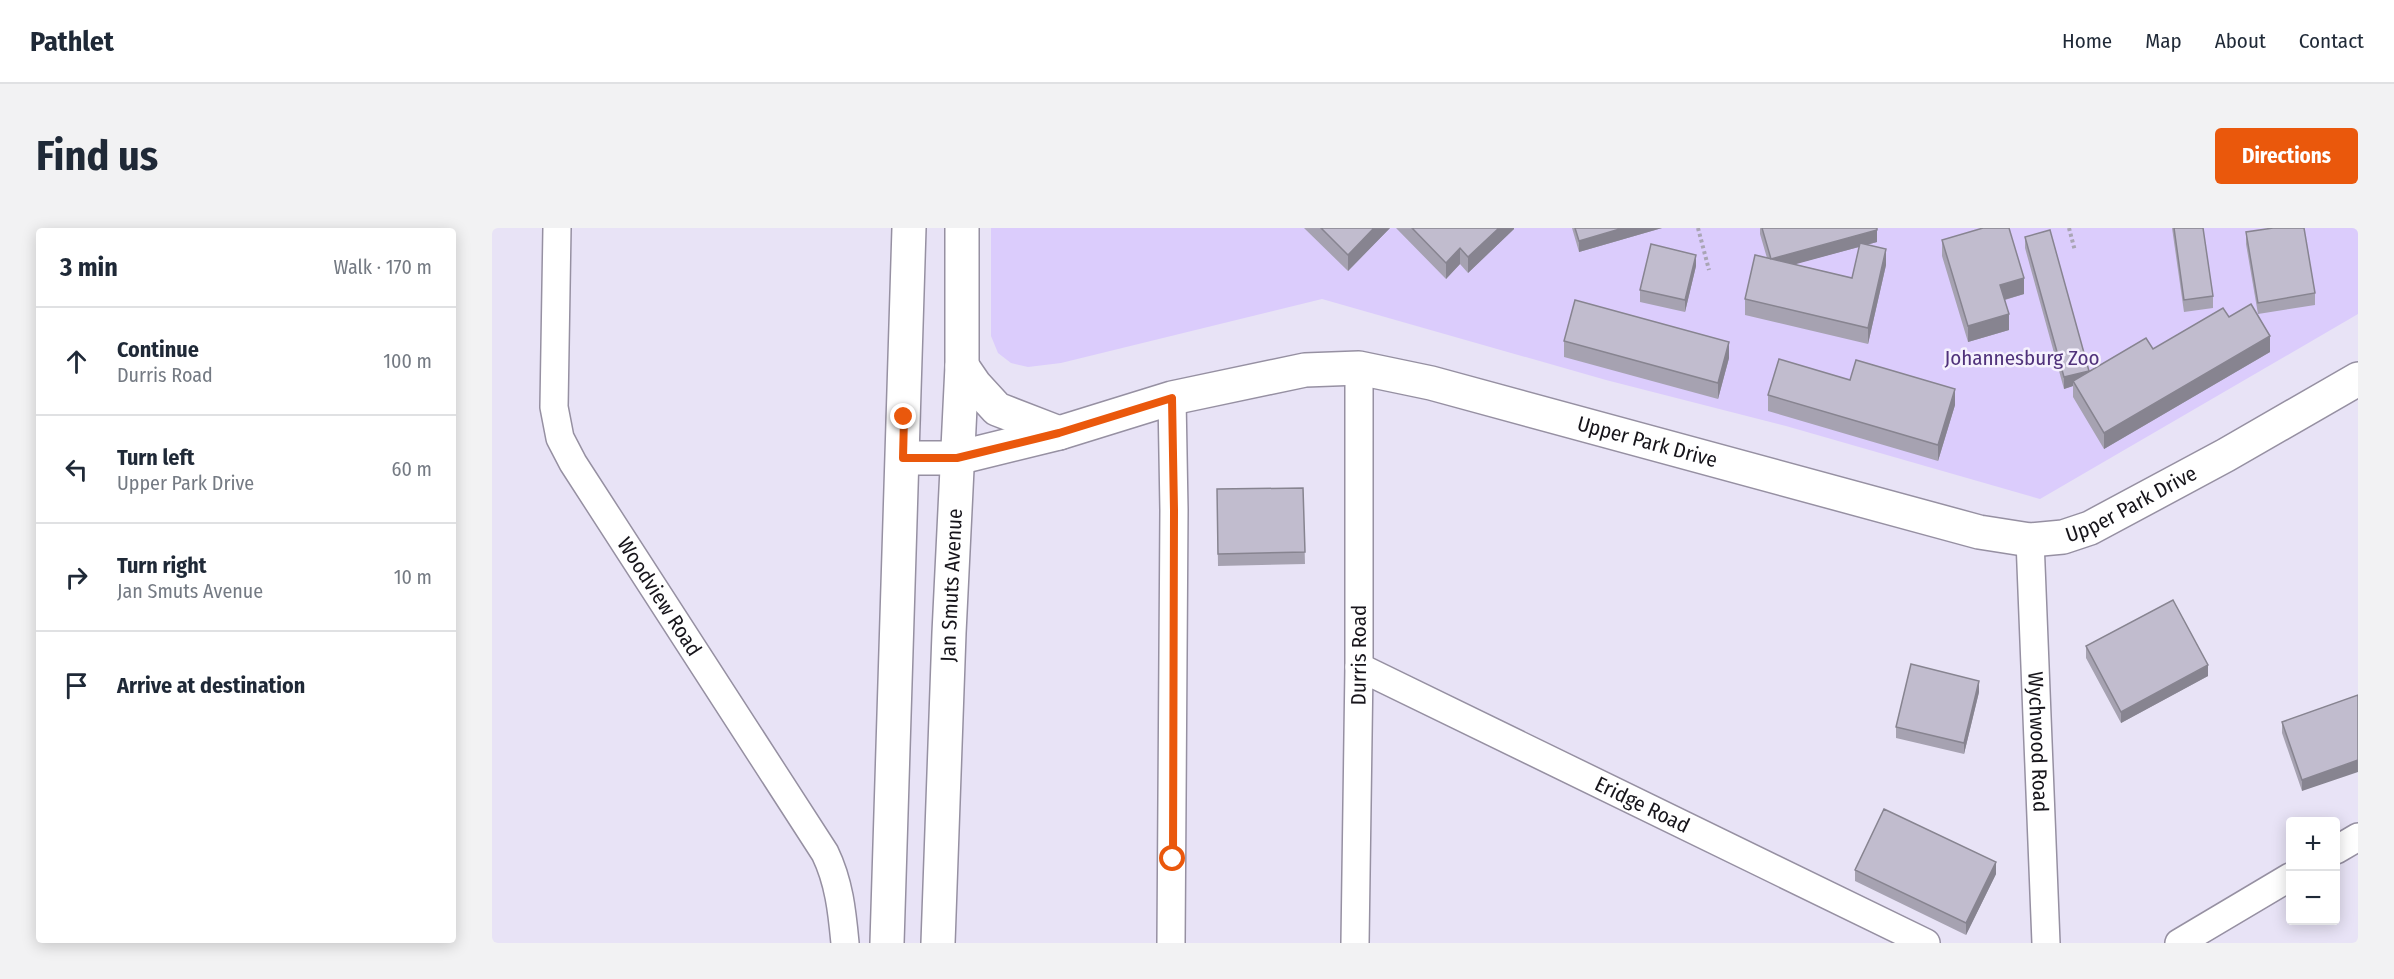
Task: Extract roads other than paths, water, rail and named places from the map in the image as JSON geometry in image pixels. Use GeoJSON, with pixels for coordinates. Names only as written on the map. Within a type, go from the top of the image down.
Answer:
{"type":"FeatureCollection","features":[{"type":"Feature","properties":{"kind":"main road"},"geometry":{"type":"LineString","coordinates":[[887,943],[909,228]]}},
{"type":"Feature","properties":{"kind":"main road","name":"Jan Smuts Avenue"},"geometry":{"type":"LineString","coordinates":[[938,943],[962,366],[962,228]]}},
{"type":"Feature","properties":{"kind":"main road"},"geometry":{"type":"LineString","coordinates":[[962,366],[975,385],[998,409],[1059,433]]}},
{"type":"Feature","properties":{"kind":"main road","name":"Upper Park Drive"},"geometry":{"type":"LineString","coordinates":[[903,458],[957,458],[1059,433],[1172,398],[1305,370],[1359,368],[1431,383],[1979,532],[2030,540],[2063,537],[2090,528],[2226,455],[2358,379]]}},
{"type":"Feature","properties":{"kind":"street","name":"Woodview Road"},"geometry":{"type":"LineString","coordinates":[[557,228],[554,407],[560,438],[573,464],[825,853],[833,869],[841,896],[845,943]]}},
{"type":"Feature","properties":{"kind":"street","name":"Durris Road"},"geometry":{"type":"LineString","coordinates":[[1355,943],[1359,667],[1359,368]]}},
{"type":"Feature","properties":{"kind":"street"},"geometry":{"type":"LineString","coordinates":[[1171,943],[1174,522],[1172,398]]}},
{"type":"Feature","properties":{"kind":"street","name":"Wychwood Road"},"geometry":{"type":"LineString","coordinates":[[2030,540],[2046,943]]}},
{"type":"Feature","properties":{"kind":"street","name":"Eridge Road"},"geometry":{"type":"LineString","coordinates":[[1359,667],[1926,943]]}},
{"type":"Feature","properties":{"kind":"street"},"geometry":{"type":"LineString","coordinates":[[2340,848],[2358,837]]}},
{"type":"Feature","properties":{"kind":"street"},"geometry":{"type":"LineString","coordinates":[[2179,943],[2286,879]]}},
{"type":"Feature","properties":{"kind":"park label","name":"Johannesburg Zoo"},"geometry":{"type":"Point","coordinates":[2022,358]}}]}
